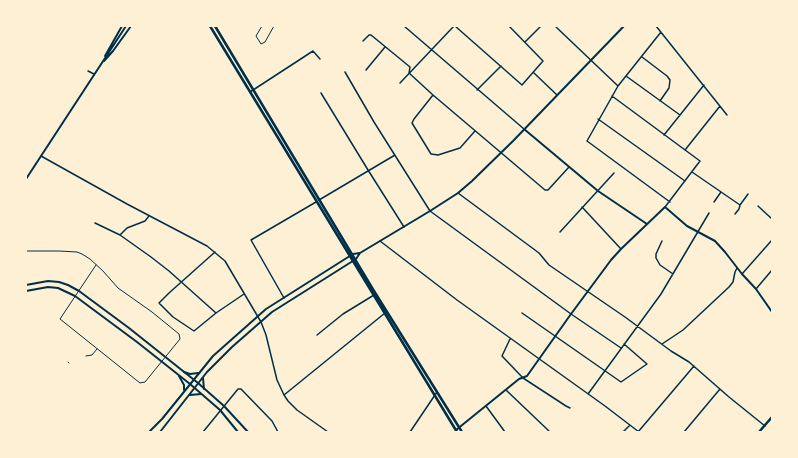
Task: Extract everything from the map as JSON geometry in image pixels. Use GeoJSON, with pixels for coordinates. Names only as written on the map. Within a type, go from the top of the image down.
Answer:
{"type":"FeatureCollection","features":[{"type":"Feature","properties":{"kind":"main road"},"geometry":{"type":"LineString","coordinates":[[102,63],[108,48],[122,26]]}},
{"type":"Feature","properties":{"kind":"main road"},"geometry":{"type":"LineString","coordinates":[[26,179],[126,26]]}},
{"type":"Feature","properties":{"kind":"main road"},"geometry":{"type":"LineString","coordinates":[[102,63],[113,51],[131,26]]}},
{"type":"Feature","properties":{"kind":"main road"},"geometry":{"type":"LineString","coordinates":[[210,26],[456,431],[519,379],[527,376],[588,291],[621,249],[665,207],[688,226],[715,241],[756,289],[772,312]]}},
{"type":"Feature","properties":{"kind":"main road"},"geometry":{"type":"LineString","coordinates":[[215,26],[376,294],[462,432]]}},
{"type":"Feature","properties":{"kind":"main road"},"geometry":{"type":"LineString","coordinates":[[149,432],[162,419],[213,356],[266,309],[353,254],[360,253],[458,193],[501,153],[624,26]]}},
{"type":"Feature","properties":{"kind":"main road"},"geometry":{"type":"LineString","coordinates":[[524,129],[598,191],[647,224]]}},
{"type":"Feature","properties":{"kind":"main road"},"geometry":{"type":"LineString","coordinates":[[160,432],[203,377],[223,356],[272,312],[356,259],[360,253]]}},
{"type":"Feature","properties":{"kind":"main road"},"geometry":{"type":"LineString","coordinates":[[26,284],[48,281],[60,282],[79,291],[204,388],[224,406],[248,432]]}},
{"type":"Feature","properties":{"kind":"main road"},"geometry":{"type":"LineString","coordinates":[[26,291],[48,287],[58,288],[75,296],[190,384],[220,410],[238,432]]}},
{"type":"Feature","properties":{"kind":"main road"},"geometry":{"type":"LineString","coordinates":[[184,372],[190,374],[199,372]]}},
{"type":"Feature","properties":{"kind":"main road"},"geometry":{"type":"LineString","coordinates":[[180,376],[184,385],[184,391]]}},
{"type":"Feature","properties":{"kind":"main road"},"geometry":{"type":"LineString","coordinates":[[203,377],[204,388]]}},
{"type":"Feature","properties":{"kind":"main road"},"geometry":{"type":"LineString","coordinates":[[189,395],[196,393],[201,394]]}},
{"type":"Feature","properties":{"kind":"main road"},"geometry":{"type":"LineString","coordinates":[[759,432],[772,417]]}},
{"type":"Feature","properties":{"kind":"street"},"geometry":{"type":"LineString","coordinates":[[262,26],[256,36],[261,44],[265,42],[274,26]]}},
{"type":"Feature","properties":{"kind":"street"},"geometry":{"type":"LineString","coordinates":[[404,26],[524,129]]}},
{"type":"Feature","properties":{"kind":"street"},"geometry":{"type":"LineString","coordinates":[[400,83],[431,49],[455,26],[522,85],[543,62],[543,59],[509,26]]}},
{"type":"Feature","properties":{"kind":"street"},"geometry":{"type":"LineString","coordinates":[[525,42],[541,26]]}},
{"type":"Feature","properties":{"kind":"street"},"geometry":{"type":"LineString","coordinates":[[555,26],[618,86]]}},
{"type":"Feature","properties":{"kind":"street"},"geometry":{"type":"LineString","coordinates":[[656,26],[727,115]]}},
{"type":"Feature","properties":{"kind":"street"},"geometry":{"type":"LineString","coordinates":[[661,32],[618,86],[586,141],[670,202]]}},
{"type":"Feature","properties":{"kind":"street"},"geometry":{"type":"LineString","coordinates":[[363,41],[369,35],[372,36],[410,67],[409,73]]}},
{"type":"Feature","properties":{"kind":"street"},"geometry":{"type":"LineString","coordinates":[[366,70],[385,47]]}},
{"type":"Feature","properties":{"kind":"street"},"geometry":{"type":"LineString","coordinates":[[250,92],[313,52],[320,59]]}},
{"type":"Feature","properties":{"kind":"street"},"geometry":{"type":"LineString","coordinates":[[641,56],[668,76],[670,80],[669,88],[660,101]]}},
{"type":"Feature","properties":{"kind":"street"},"geometry":{"type":"LineString","coordinates":[[477,90],[501,66]]}},
{"type":"Feature","properties":{"kind":"street"},"geometry":{"type":"LineString","coordinates":[[88,71],[94,74]]}},
{"type":"Feature","properties":{"kind":"street"},"geometry":{"type":"LineString","coordinates":[[345,72],[374,122],[430,211],[571,314],[621,348]]}},
{"type":"Feature","properties":{"kind":"street"},"geometry":{"type":"LineString","coordinates":[[409,73],[475,131],[547,190],[569,167]]}},
{"type":"Feature","properties":{"kind":"street"},"geometry":{"type":"LineString","coordinates":[[534,73],[558,95]]}},
{"type":"Feature","properties":{"kind":"street"},"geometry":{"type":"LineString","coordinates":[[626,76],[680,115]]}},
{"type":"Feature","properties":{"kind":"street"},"geometry":{"type":"LineString","coordinates":[[664,135],[704,85]]}},
{"type":"Feature","properties":{"kind":"street"},"geometry":{"type":"LineString","coordinates":[[321,93],[404,227]]}},
{"type":"Feature","properties":{"kind":"street"},"geometry":{"type":"LineString","coordinates":[[433,95],[412,123],[431,154],[438,155],[460,148],[475,131]]}},
{"type":"Feature","properties":{"kind":"street"},"geometry":{"type":"LineString","coordinates":[[612,96],[700,161],[665,207]]}},
{"type":"Feature","properties":{"kind":"street"},"geometry":{"type":"LineString","coordinates":[[685,150],[720,106]]}},
{"type":"Feature","properties":{"kind":"street"},"geometry":{"type":"LineString","coordinates":[[598,119],[685,181]]}},
{"type":"Feature","properties":{"kind":"street"},"geometry":{"type":"LineString","coordinates":[[284,298],[251,240],[395,155]]}},
{"type":"Feature","properties":{"kind":"street"},"geometry":{"type":"LineString","coordinates":[[41,156],[215,252],[225,260],[261,322],[266,335],[277,380],[284,395],[297,410],[328,432]]}},
{"type":"Feature","properties":{"kind":"street"},"geometry":{"type":"LineString","coordinates":[[692,172],[740,205]]}},
{"type":"Feature","properties":{"kind":"street"},"geometry":{"type":"LineString","coordinates":[[560,232],[614,173]]}},
{"type":"Feature","properties":{"kind":"street"},"geometry":{"type":"LineString","coordinates":[[714,202],[722,192]]}},
{"type":"Feature","properties":{"kind":"street"},"geometry":{"type":"LineString","coordinates":[[458,193],[538,254],[549,265],[689,362],[765,426]]}},
{"type":"Feature","properties":{"kind":"street"},"geometry":{"type":"LineString","coordinates":[[735,214],[748,194]]}},
{"type":"Feature","properties":{"kind":"street"},"geometry":{"type":"LineString","coordinates":[[758,206],[772,219]]}},
{"type":"Feature","properties":{"kind":"street"},"geometry":{"type":"LineString","coordinates":[[582,207],[621,249]]}},
{"type":"Feature","properties":{"kind":"street"},"geometry":{"type":"LineString","coordinates":[[588,394],[661,294],[709,213]]}},
{"type":"Feature","properties":{"kind":"street"},"geometry":{"type":"LineString","coordinates":[[120,235],[131,226],[147,220],[149,216]]}},
{"type":"Feature","properties":{"kind":"street"},"geometry":{"type":"LineString","coordinates":[[95,222],[120,235],[156,261],[216,313]]}},
{"type":"Feature","properties":{"kind":"street"},"geometry":{"type":"LineString","coordinates":[[742,274],[772,240]]}},
{"type":"Feature","properties":{"kind":"street"},"geometry":{"type":"LineString","coordinates":[[380,241],[510,339],[639,432],[694,366]]}},
{"type":"Feature","properties":{"kind":"street"},"geometry":{"type":"LineString","coordinates":[[662,241],[656,254],[656,258],[660,265],[673,274]]}},
{"type":"Feature","properties":{"kind":"street"},"geometry":{"type":"LineString","coordinates":[[26,251],[77,252],[90,259],[96,265],[118,288],[180,334],[180,339],[145,382],[140,383],[60,319],[96,265]]}},
{"type":"Feature","properties":{"kind":"street"},"geometry":{"type":"LineString","coordinates":[[215,252],[159,303],[174,317],[194,331],[216,313],[244,294]]}},
{"type":"Feature","properties":{"kind":"street"},"geometry":{"type":"LineString","coordinates":[[662,344],[683,330],[732,283],[737,268]]}},
{"type":"Feature","properties":{"kind":"street"},"geometry":{"type":"LineString","coordinates":[[756,289],[772,270]]}},
{"type":"Feature","properties":{"kind":"street"},"geometry":{"type":"LineString","coordinates":[[317,335],[344,314],[376,294]]}},
{"type":"Feature","properties":{"kind":"street"},"geometry":{"type":"LineString","coordinates":[[284,395],[387,311]]}},
{"type":"Feature","properties":{"kind":"street"},"geometry":{"type":"LineString","coordinates":[[522,313],[621,382],[647,365],[647,363],[624,344]]}},
{"type":"Feature","properties":{"kind":"street"},"geometry":{"type":"LineString","coordinates":[[510,339],[501,356],[523,378],[570,408]]}},
{"type":"Feature","properties":{"kind":"street"},"geometry":{"type":"LineString","coordinates":[[86,356],[92,355],[97,349]]}},
{"type":"Feature","properties":{"kind":"street"},"geometry":{"type":"LineString","coordinates":[[203,432],[237,389],[241,389],[272,422],[278,432]]}},
{"type":"Feature","properties":{"kind":"street"},"geometry":{"type":"LineString","coordinates":[[684,432],[720,389]]}},
{"type":"Feature","properties":{"kind":"street"},"geometry":{"type":"LineString","coordinates":[[506,390],[550,432]]}},
{"type":"Feature","properties":{"kind":"street"},"geometry":{"type":"LineString","coordinates":[[410,432],[437,392]]}},
{"type":"Feature","properties":{"kind":"street"},"geometry":{"type":"LineString","coordinates":[[485,406],[505,432]]}},
{"type":"Feature","properties":{"kind":"street"},"geometry":{"type":"LineString","coordinates":[[623,432],[630,425]]}}]}
